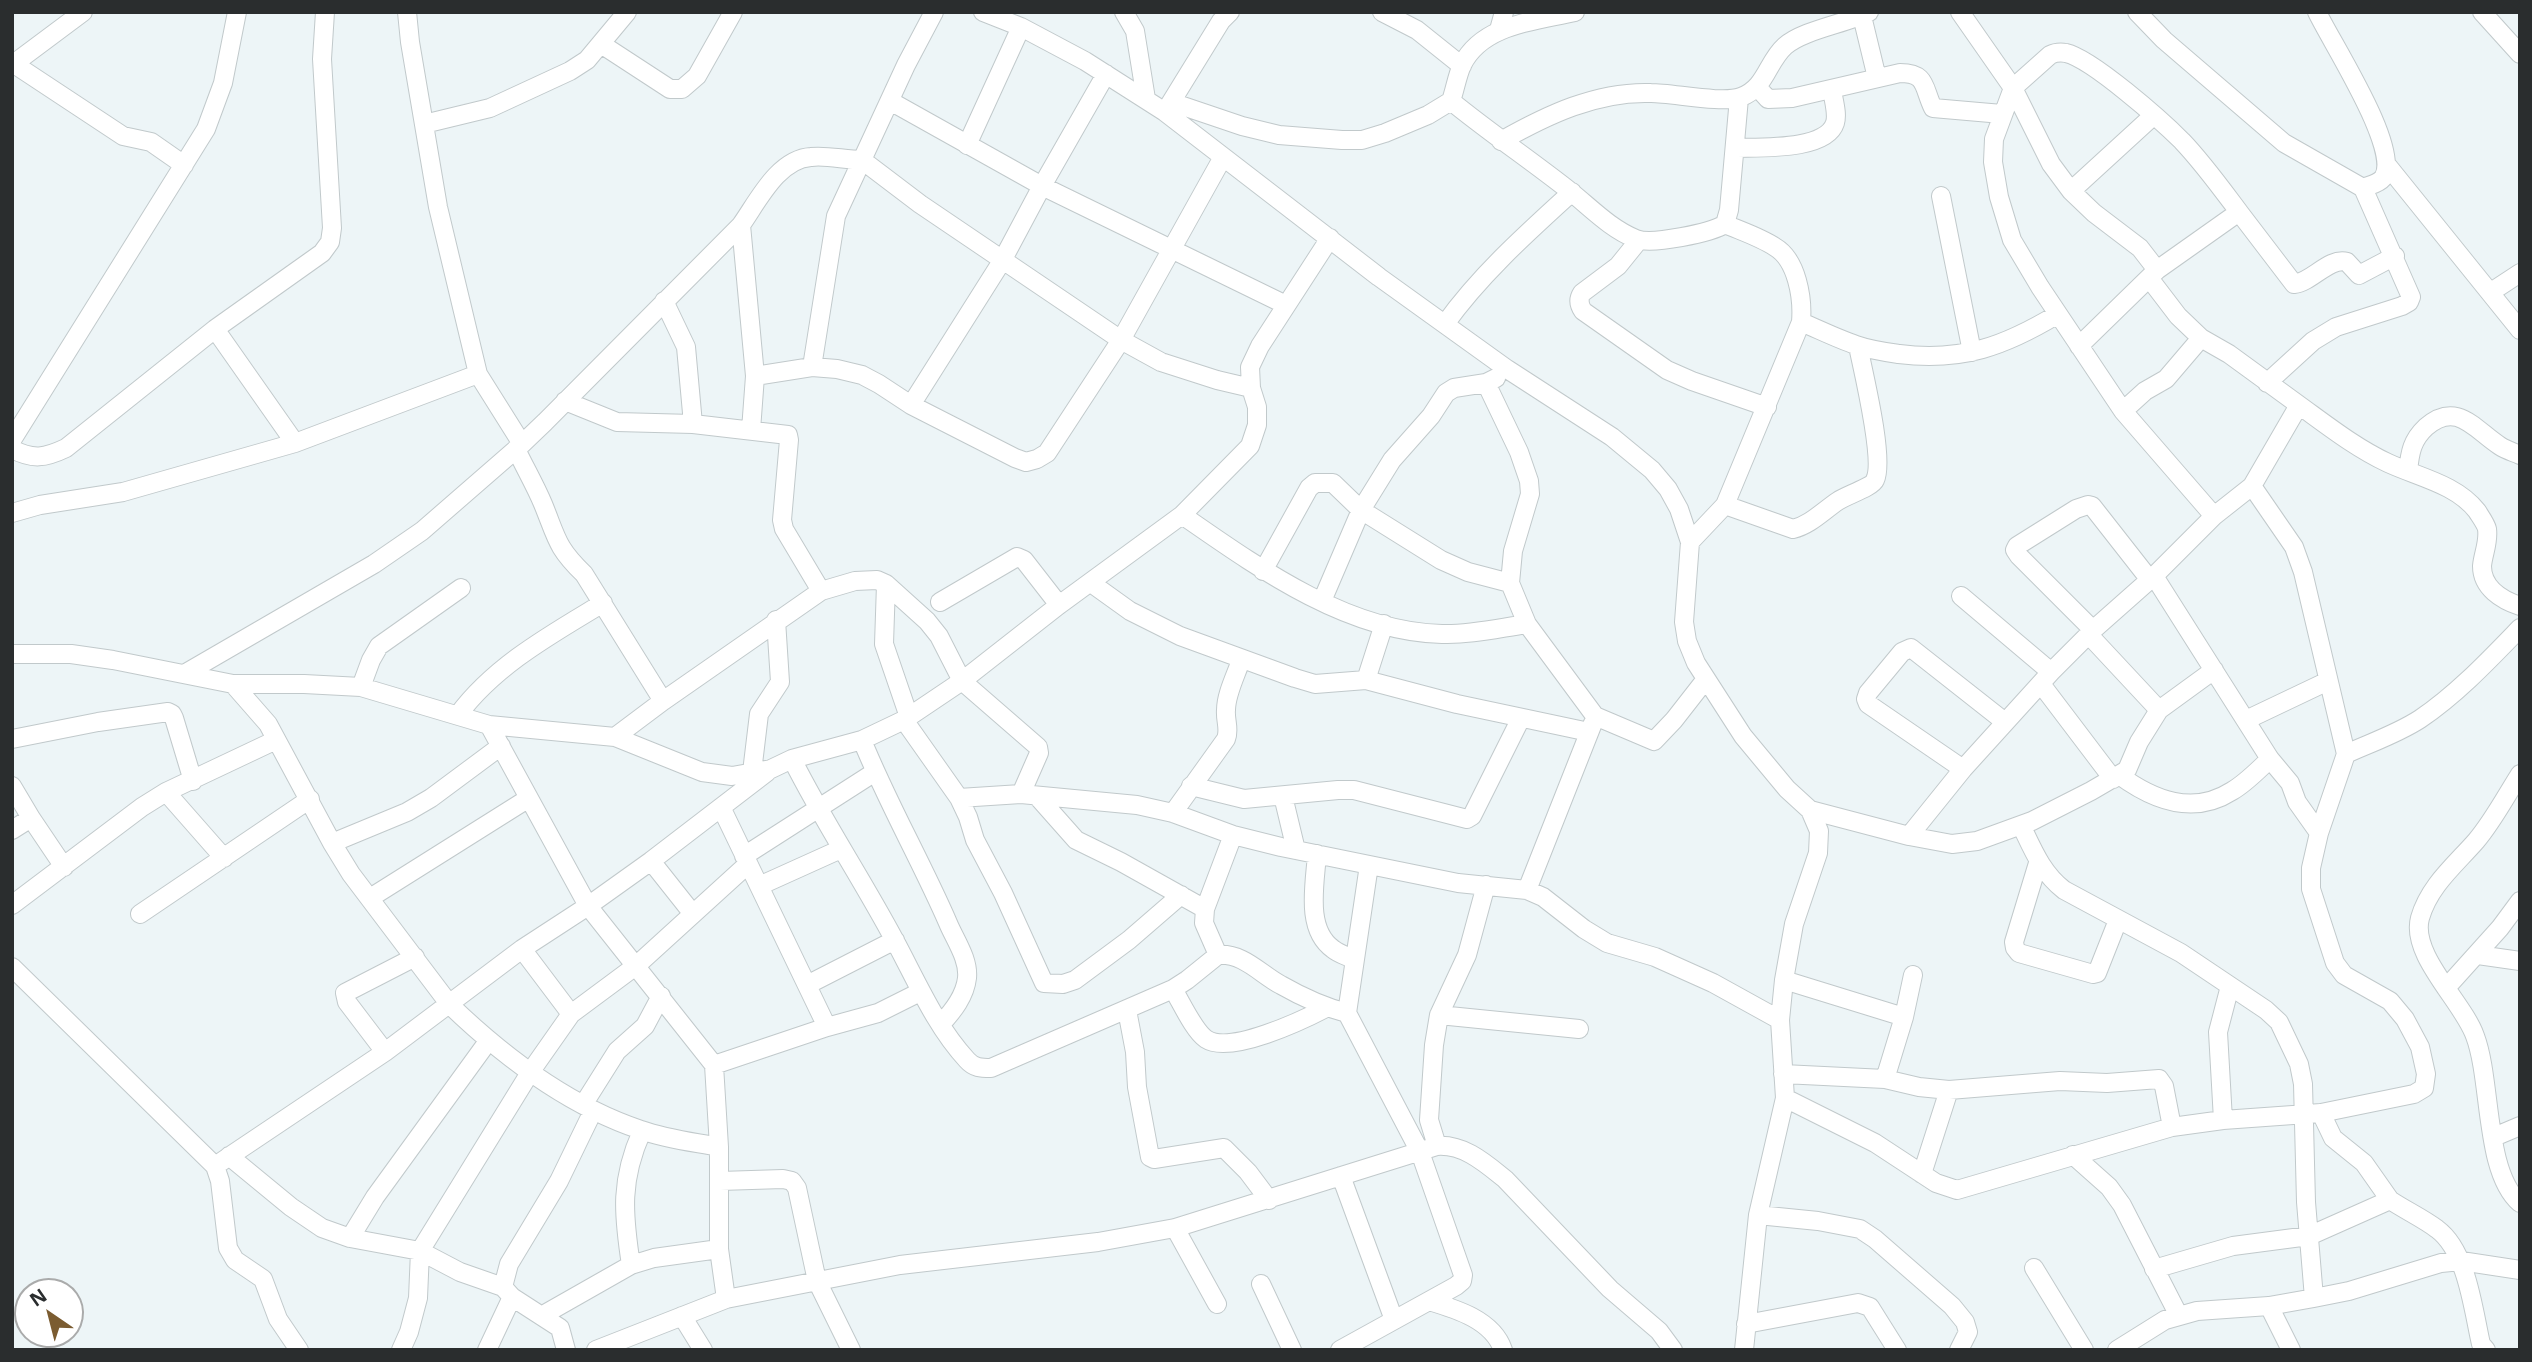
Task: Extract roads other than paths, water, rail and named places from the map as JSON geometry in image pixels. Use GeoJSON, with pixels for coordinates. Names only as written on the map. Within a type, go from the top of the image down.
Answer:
{"type":"FeatureCollection","features":[{"type":"Feature","properties":{"kind":"street"},"geometry":{"type":"LineString","coordinates":[[83,12],[13,65],[123,136],[151,142],[184,165]]}},
{"type":"Feature","properties":{"kind":"street"},"geometry":{"type":"LineString","coordinates":[[12,439],[206,129],[223,83],[237,12]]}},
{"type":"Feature","properties":{"kind":"street"},"geometry":{"type":"LineString","coordinates":[[12,449],[23,455],[46,458],[66,448],[215,329],[307,265],[322,253],[330,242],[332,228],[322,59],[325,12]]}},
{"type":"Feature","properties":{"kind":"street"},"geometry":{"type":"LineString","coordinates":[[407,12],[443,228],[478,374],[519,447],[558,544],[567,558],[584,574],[663,701]]}},
{"type":"Feature","properties":{"kind":"street"},"geometry":{"type":"LineString","coordinates":[[424,124],[490,108],[570,71],[587,60],[627,12]]}},
{"type":"Feature","properties":{"kind":"street"},"geometry":{"type":"LineString","coordinates":[[601,44],[670,89],[682,89],[697,76],[733,12]]}},
{"type":"Feature","properties":{"kind":"street"},"geometry":{"type":"LineString","coordinates":[[812,367],[836,216],[906,65],[934,12]]}},
{"type":"Feature","properties":{"kind":"street"},"geometry":{"type":"LineString","coordinates":[[983,12],[1021,27],[1146,99],[1168,107],[1279,135],[1342,140],[1362,140],[1385,134],[1451,102],[1462,66],[1483,40],[1499,30],[1575,12]]}},
{"type":"Feature","properties":{"kind":"street"},"geometry":{"type":"LineString","coordinates":[[1124,12],[1135,31],[1146,99]]}},
{"type":"Feature","properties":{"kind":"street"},"geometry":{"type":"LineString","coordinates":[[1135,31],[1140,12]]}},
{"type":"Feature","properties":{"kind":"street"},"geometry":{"type":"LineString","coordinates":[[1168,107],[1221,21],[1230,12]]}},
{"type":"Feature","properties":{"kind":"street"},"geometry":{"type":"LineString","coordinates":[[1382,12],[1417,30],[1462,66]]}},
{"type":"Feature","properties":{"kind":"street"},"geometry":{"type":"LineString","coordinates":[[1499,30],[1504,12]]}},
{"type":"Feature","properties":{"kind":"street"},"geometry":{"type":"LineString","coordinates":[[1960,12],[2013,88],[2051,163],[2071,191],[2094,214],[2140,248],[2178,316],[2201,338],[2229,354],[2359,447],[2389,464],[2427,477],[2476,509],[2487,528],[2482,568],[2485,582],[2497,595],[2520,606]]}},
{"type":"Feature","properties":{"kind":"street"},"geometry":{"type":"LineString","coordinates":[[2137,12],[2164,40],[2284,142],[2363,188],[2411,296],[2409,302],[2402,306],[2336,327],[2313,341],[2267,383]]}},
{"type":"Feature","properties":{"kind":"street"},"geometry":{"type":"LineString","coordinates":[[2316,12],[2370,112],[2382,139],[2387,165],[2520,330]]}},
{"type":"Feature","properties":{"kind":"street"},"geometry":{"type":"LineString","coordinates":[[2482,12],[2517,46]]}},
{"type":"Feature","properties":{"kind":"street"},"geometry":{"type":"LineString","coordinates":[[1501,141],[1564,108],[1624,93],[1652,92],[1696,98],[1739,98],[1758,88],[1777,56],[1793,40],[1865,14],[1877,78]]}},
{"type":"Feature","properties":{"kind":"street"},"geometry":{"type":"LineString","coordinates":[[967,145],[1021,27]]}},
{"type":"Feature","properties":{"kind":"street"},"geometry":{"type":"LineString","coordinates":[[2214,516],[2123,411],[2012,240],[1999,197],[1993,162],[1994,139],[2013,88],[2050,55],[2057,52],[2068,53],[2100,73],[2154,115],[2195,156],[2294,284],[2307,280],[2338,261],[2347,262],[2359,275],[2395,256]]}},
{"type":"Feature","properties":{"kind":"street"},"geometry":{"type":"LineString","coordinates":[[1758,88],[1772,100],[1900,73],[1913,73],[1922,80],[1933,107],[2002,114]]}},
{"type":"Feature","properties":{"kind":"street"},"geometry":{"type":"LineString","coordinates":[[911,405],[1002,261],[1106,74]]}},
{"type":"Feature","properties":{"kind":"street"},"geometry":{"type":"LineString","coordinates":[[1735,148],[1792,146],[1820,137],[1834,125],[1836,118],[1832,89]]}},
{"type":"Feature","properties":{"kind":"street"},"geometry":{"type":"LineString","coordinates":[[1725,224],[1739,98]]}},
{"type":"Feature","properties":{"kind":"street"},"geometry":{"type":"LineString","coordinates":[[890,101],[1042,186],[1286,304]]}},
{"type":"Feature","properties":{"kind":"street"},"geometry":{"type":"LineString","coordinates":[[1451,102],[1572,192],[1606,222],[1639,240],[1696,235],[1714,231],[1725,224]]}},
{"type":"Feature","properties":{"kind":"street"},"geometry":{"type":"LineString","coordinates":[[1168,107],[1223,157],[1379,277],[1507,369],[1612,437],[1652,470],[1668,489],[1679,509],[1690,542],[1684,622],[1687,641],[1706,679],[1761,760],[1810,810],[1819,831],[1818,853],[1794,924],[1784,980],[1780,1020],[1785,1098],[1758,1215],[1744,1350]]}},
{"type":"Feature","properties":{"kind":"street"},"geometry":{"type":"LineString","coordinates":[[2071,191],[2154,115]]}},
{"type":"Feature","properties":{"kind":"street"},"geometry":{"type":"LineString","coordinates":[[186,673],[374,564],[422,531],[519,447],[741,225],[771,184],[790,164],[813,156],[862,160],[1002,261],[1121,340],[1161,362],[1251,388]]}},
{"type":"Feature","properties":{"kind":"street"},"geometry":{"type":"LineString","coordinates":[[755,376],[812,367],[862,375],[911,405],[1015,458],[1037,460],[1047,453],[1121,340],[1223,157]]}},
{"type":"Feature","properties":{"kind":"street"},"geometry":{"type":"LineString","coordinates":[[2363,188],[2375,184],[2383,177],[2387,165]]}},
{"type":"Feature","properties":{"kind":"street"},"geometry":{"type":"LineString","coordinates":[[1445,324],[1457,306],[1513,246],[1572,192]]}},
{"type":"Feature","properties":{"kind":"street"},"geometry":{"type":"LineString","coordinates":[[1941,196],[1972,352]]}},
{"type":"Feature","properties":{"kind":"street"},"geometry":{"type":"LineString","coordinates":[[2079,345],[2153,274],[2239,212]]}},
{"type":"Feature","properties":{"kind":"street"},"geometry":{"type":"LineString","coordinates":[[1690,542],[1725,505],[1801,322],[1802,309],[1798,287],[1783,253],[1725,224]]}},
{"type":"Feature","properties":{"kind":"street"},"geometry":{"type":"LineString","coordinates":[[741,225],[755,376],[751,430]]}},
{"type":"Feature","properties":{"kind":"street"},"geometry":{"type":"LineString","coordinates":[[222,1161],[385,1052],[522,949],[651,861],[771,769],[792,759],[862,740],[906,718],[962,681],[1059,605],[1182,515],[1250,446],[1257,425],[1257,407],[1251,388],[1250,367],[1286,304],[1330,238]]}},
{"type":"Feature","properties":{"kind":"street"},"geometry":{"type":"LineString","coordinates":[[1639,240],[1618,266],[1582,293],[1579,298],[1583,311],[1667,370],[1767,407]]}},
{"type":"Feature","properties":{"kind":"street"},"geometry":{"type":"LineString","coordinates":[[2491,292],[2520,273]]}},
{"type":"Feature","properties":{"kind":"street"},"geometry":{"type":"LineString","coordinates":[[664,301],[686,347],[693,424]]}},
{"type":"Feature","properties":{"kind":"street"},"geometry":{"type":"LineString","coordinates":[[1801,322],[1858,346],[1940,357],[1972,352],[2028,332],[2058,314]]}},
{"type":"Feature","properties":{"kind":"street"},"geometry":{"type":"LineString","coordinates":[[215,329],[295,443]]}},
{"type":"Feature","properties":{"kind":"street"},"geometry":{"type":"LineString","coordinates":[[2123,411],[2145,391],[2166,379],[2201,338]]}},
{"type":"Feature","properties":{"kind":"street"},"geometry":{"type":"LineString","coordinates":[[1725,505],[1793,529],[1804,526],[1843,498],[1872,484],[1876,479],[1877,469],[1875,425],[1858,346]]}},
{"type":"Feature","properties":{"kind":"street"},"geometry":{"type":"LineString","coordinates":[[1322,601],[1361,510],[1392,460],[1431,416],[1446,393],[1454,388],[1486,383],[1507,369]]}},
{"type":"Feature","properties":{"kind":"street"},"geometry":{"type":"LineString","coordinates":[[12,513],[40,505],[123,492],[295,443],[478,374]]}},
{"type":"Feature","properties":{"kind":"street"},"geometry":{"type":"LineString","coordinates":[[1486,383],[1519,452],[1529,481],[1530,494],[1513,551],[1510,583],[1527,624],[1592,724]]}},
{"type":"Feature","properties":{"kind":"street"},"geometry":{"type":"LineString","coordinates":[[565,401],[617,422],[693,424],[788,435],[782,520],[821,591]]}},
{"type":"Feature","properties":{"kind":"street"},"geometry":{"type":"LineString","coordinates":[[1909,835],[1963,769],[2046,678],[2214,516],[2252,486],[2299,405]]}},
{"type":"Feature","properties":{"kind":"street"},"geometry":{"type":"LineString","coordinates":[[2408,471],[2414,439],[2433,421],[2445,417],[2454,416],[2468,420],[2501,447],[2520,455]]}},
{"type":"Feature","properties":{"kind":"street"},"geometry":{"type":"LineString","coordinates":[[1263,571],[1309,488],[1315,483],[1333,483],[1361,510],[1441,560],[1468,572],[1510,583]]}},
{"type":"Feature","properties":{"kind":"street"},"geometry":{"type":"LineString","coordinates":[[1785,1098],[1875,1143],[1936,1184],[1956,1191],[2172,1127],[2313,1113],[2414,1094],[2424,1088],[2426,1074],[2420,1047],[2404,1019],[2389,1001],[2344,975],[2335,963],[2311,889],[2311,868],[2319,832],[2346,754],[2303,572],[2294,547],[2252,486]]}},
{"type":"Feature","properties":{"kind":"street"},"geometry":{"type":"LineString","coordinates":[[2159,710],[2015,550],[2017,546],[2076,509],[2092,506],[2152,578],[2270,759],[2290,783],[2297,802],[2319,832]]}},
{"type":"Feature","properties":{"kind":"street"},"geometry":{"type":"LineString","coordinates":[[1182,515],[1263,571],[1354,617],[1442,634],[1527,624]]}},
{"type":"Feature","properties":{"kind":"street"},"geometry":{"type":"LineString","coordinates":[[940,602],[1017,557],[1024,560],[1059,605]]}},
{"type":"Feature","properties":{"kind":"street"},"geometry":{"type":"LineString","coordinates":[[615,737],[776,620],[821,591],[855,581],[877,580],[886,584],[928,621],[939,636],[962,681],[1038,747],[1039,754],[1029,795]]}},
{"type":"Feature","properties":{"kind":"street"},"geometry":{"type":"LineString","coordinates":[[1091,583],[1130,611],[1180,636],[1241,660],[1315,684],[1366,680],[1521,718],[1592,724],[1654,741],[1706,679]]}},
{"type":"Feature","properties":{"kind":"street"},"geometry":{"type":"LineString","coordinates":[[886,584],[884,644],[906,718],[959,798],[975,840],[1003,892],[1044,983],[1063,985],[1075,980],[1129,940],[1181,895]]}},
{"type":"Feature","properties":{"kind":"street"},"geometry":{"type":"LineString","coordinates":[[361,687],[379,646],[461,588]]}},
{"type":"Feature","properties":{"kind":"street"},"geometry":{"type":"LineString","coordinates":[[1961,596],[2046,678],[2116,777],[2148,794],[2196,804],[2214,800],[2233,791],[2270,759]]}},
{"type":"Feature","properties":{"kind":"street"},"geometry":{"type":"LineString","coordinates":[[458,715],[485,684],[504,669],[603,603]]}},
{"type":"Feature","properties":{"kind":"street"},"geometry":{"type":"LineString","coordinates":[[752,772],[759,713],[780,682],[776,620]]}},
{"type":"Feature","properties":{"kind":"street"},"geometry":{"type":"LineString","coordinates":[[1366,680],[1384,624]]}},
{"type":"Feature","properties":{"kind":"street"},"geometry":{"type":"LineString","coordinates":[[2346,754],[2419,719],[2466,682],[2520,628]]}},
{"type":"Feature","properties":{"kind":"street"},"geometry":{"type":"LineString","coordinates":[[1963,769],[1868,704],[1868,693],[1902,652],[1911,648],[2005,722]]}},
{"type":"Feature","properties":{"kind":"street"},"geometry":{"type":"LineString","coordinates":[[12,654],[71,654],[186,673],[233,684],[361,687],[489,725],[615,737],[702,772],[732,776],[771,769]]}},
{"type":"Feature","properties":{"kind":"street"},"geometry":{"type":"LineString","coordinates":[[1173,813],[1226,739],[1229,732],[1227,703],[1241,660]]}},
{"type":"Feature","properties":{"kind":"street"},"geometry":{"type":"LineString","coordinates":[[1810,810],[1952,844],[1977,841],[2021,825],[2116,777],[2132,763],[2139,742],[2159,710],[2214,670]]}},
{"type":"Feature","properties":{"kind":"street"},"geometry":{"type":"LineString","coordinates":[[2246,720],[2328,681]]}},
{"type":"Feature","properties":{"kind":"street"},"geometry":{"type":"LineString","coordinates":[[233,684],[258,710],[310,799],[332,843],[450,1005],[489,1040],[588,1108],[642,1130],[719,1147]]}},
{"type":"Feature","properties":{"kind":"street"},"geometry":{"type":"LineString","coordinates":[[12,740],[98,722],[168,712],[174,718],[193,781]]}},
{"type":"Feature","properties":{"kind":"street"},"geometry":{"type":"LineString","coordinates":[[1191,786],[1244,799],[1354,790],[1467,819],[1472,816],[1521,718]]}},
{"type":"Feature","properties":{"kind":"street"},"geometry":{"type":"LineString","coordinates":[[1527,890],[1592,724]]}},
{"type":"Feature","properties":{"kind":"street"},"geometry":{"type":"LineString","coordinates":[[489,725],[588,906],[714,1065],[720,1181],[719,1249],[726,1299]]}},
{"type":"Feature","properties":{"kind":"street"},"geometry":{"type":"LineString","coordinates":[[12,905],[142,807],[166,792],[276,740]]}},
{"type":"Feature","properties":{"kind":"street"},"geometry":{"type":"LineString","coordinates":[[862,740],[964,959],[967,979],[962,995],[942,1024]]}},
{"type":"Feature","properties":{"kind":"street"},"geometry":{"type":"LineString","coordinates":[[332,843],[407,812],[431,798],[501,747]]}},
{"type":"Feature","properties":{"kind":"street"},"geometry":{"type":"LineString","coordinates":[[792,759],[817,809],[895,940],[920,992],[968,1062],[977,1068],[991,1068],[1173,989],[1218,955],[1237,956],[1278,984],[1326,1008],[1347,1013]]}},
{"type":"Feature","properties":{"kind":"street"},"geometry":{"type":"LineString","coordinates":[[401,1350],[418,1298],[421,1251],[531,1071],[571,1014],[636,965],[693,914],[746,860],[817,809],[875,772]]}},
{"type":"Feature","properties":{"kind":"street"},"geometry":{"type":"LineString","coordinates":[[2520,774],[2477,840],[2447,871],[2428,899],[2418,930],[2421,943],[2446,988],[2473,1028],[2480,1048],[2499,1168],[2506,1189],[2520,1203]]}},
{"type":"Feature","properties":{"kind":"street"},"geometry":{"type":"LineString","coordinates":[[12,786],[64,867]]}},
{"type":"Feature","properties":{"kind":"street"},"geometry":{"type":"LineString","coordinates":[[166,792],[223,858]]}},
{"type":"Feature","properties":{"kind":"street"},"geometry":{"type":"LineString","coordinates":[[1029,795],[1076,840],[1205,909]]}},
{"type":"Feature","properties":{"kind":"street"},"geometry":{"type":"LineString","coordinates":[[959,798],[1029,795],[1137,805],[1173,813],[1233,835],[1296,850],[1458,883],[1527,890],[1543,897],[1584,929],[1608,943],[1655,957],[1780,1020]]}},
{"type":"Feature","properties":{"kind":"street"},"geometry":{"type":"LineString","coordinates":[[1283,796],[1296,850]]}},
{"type":"Feature","properties":{"kind":"street"},"geometry":{"type":"LineString","coordinates":[[370,898],[529,798]]}},
{"type":"Feature","properties":{"kind":"street"},"geometry":{"type":"LineString","coordinates":[[140,914],[310,799]]}},
{"type":"Feature","properties":{"kind":"street"},"geometry":{"type":"LineString","coordinates":[[721,807],[827,1027]]}},
{"type":"Feature","properties":{"kind":"street"},"geometry":{"type":"LineString","coordinates":[[12,830],[31,818]]}},
{"type":"Feature","properties":{"kind":"street"},"geometry":{"type":"LineString","coordinates":[[2021,825],[2038,863],[2052,881],[2180,953],[2266,1010],[2279,1022],[2299,1064],[2313,1113],[2333,1138],[2364,1163],[2390,1200],[2436,1228],[2448,1239],[2460,1261],[2481,1344],[2486,1350]]}},
{"type":"Feature","properties":{"kind":"street"},"geometry":{"type":"LineString","coordinates":[[1218,955],[1206,929],[1205,909],[1233,835]]}},
{"type":"Feature","properties":{"kind":"street"},"geometry":{"type":"LineString","coordinates":[[759,886],[841,849]]}},
{"type":"Feature","properties":{"kind":"street"},"geometry":{"type":"LineString","coordinates":[[1317,854],[1314,900],[1318,931],[1334,950],[1353,959]]}},
{"type":"Feature","properties":{"kind":"street"},"geometry":{"type":"LineString","coordinates":[[651,861],[693,914]]}},
{"type":"Feature","properties":{"kind":"street"},"geometry":{"type":"LineString","coordinates":[[2038,863],[2014,942],[2020,953],[2093,974],[2098,973],[2118,920]]}},
{"type":"Feature","properties":{"kind":"street"},"geometry":{"type":"LineString","coordinates":[[1369,865],[1347,1013],[1429,1149]]}},
{"type":"Feature","properties":{"kind":"street"},"geometry":{"type":"LineString","coordinates":[[1340,1350],[1456,1286],[1464,1275],[1429,1149],[1429,1120],[1434,1045],[1439,1015],[1467,956],[1486,885]]}},
{"type":"Feature","properties":{"kind":"street"},"geometry":{"type":"LineString","coordinates":[[2446,988],[2520,901]]}},
{"type":"Feature","properties":{"kind":"street"},"geometry":{"type":"LineString","coordinates":[[807,985],[895,940]]}},
{"type":"Feature","properties":{"kind":"street"},"geometry":{"type":"LineString","coordinates":[[522,949],[571,1014]]}},
{"type":"Feature","properties":{"kind":"street"},"geometry":{"type":"LineString","coordinates":[[2477,954],[2520,961]]}},
{"type":"Feature","properties":{"kind":"street"},"geometry":{"type":"LineString","coordinates":[[385,1052],[347,1002],[345,993],[415,957]]}},
{"type":"Feature","properties":{"kind":"street"},"geometry":{"type":"LineString","coordinates":[[12,967],[222,1161],[322,1228],[350,1238],[421,1251],[460,1272],[508,1292],[560,1328],[566,1350]]}},
{"type":"Feature","properties":{"kind":"street"},"geometry":{"type":"LineString","coordinates":[[1885,1079],[1904,1017],[1913,975]]}},
{"type":"Feature","properties":{"kind":"street"},"geometry":{"type":"LineString","coordinates":[[1784,980],[1904,1017]]}},
{"type":"Feature","properties":{"kind":"street"},"geometry":{"type":"LineString","coordinates":[[2223,1120],[2218,1032],[2230,986]]}},
{"type":"Feature","properties":{"kind":"street"},"geometry":{"type":"LineString","coordinates":[[1173,989],[1204,1038],[1219,1044],[1272,1034],[1326,1008]]}},
{"type":"Feature","properties":{"kind":"street"},"geometry":{"type":"LineString","coordinates":[[714,1065],[878,1013],[920,992]]}},
{"type":"Feature","properties":{"kind":"street"},"geometry":{"type":"LineString","coordinates":[[487,1350],[508,1292],[509,1265],[559,1181],[588,1108],[617,1051],[645,1027],[661,996]]}},
{"type":"Feature","properties":{"kind":"street"},"geometry":{"type":"LineString","coordinates":[[1127,1010],[1150,1157],[1154,1159],[1224,1148],[1248,1172],[1269,1200]]}},
{"type":"Feature","properties":{"kind":"street"},"geometry":{"type":"LineString","coordinates":[[1439,1015],[1579,1029]]}},
{"type":"Feature","properties":{"kind":"street"},"geometry":{"type":"LineString","coordinates":[[350,1238],[375,1197],[489,1040]]}},
{"type":"Feature","properties":{"kind":"street"},"geometry":{"type":"LineString","coordinates":[[1783,1074],[1885,1079],[1919,1087],[1949,1090],[2060,1081],[2106,1083],[2159,1080],[2164,1086],[2172,1127]]}},
{"type":"Feature","properties":{"kind":"street"},"geometry":{"type":"LineString","coordinates":[[1923,1174],[1949,1090]]}},
{"type":"Feature","properties":{"kind":"street"},"geometry":{"type":"LineString","coordinates":[[2313,1113],[2306,1202],[2314,1298]]}},
{"type":"Feature","properties":{"kind":"street"},"geometry":{"type":"LineString","coordinates":[[2494,1137],[2520,1126]]}},
{"type":"Feature","properties":{"kind":"street"},"geometry":{"type":"LineString","coordinates":[[631,1265],[625,1226],[626,1189],[629,1161],[642,1130]]}},
{"type":"Feature","properties":{"kind":"street"},"geometry":{"type":"LineString","coordinates":[[598,1349],[726,1299],[900,1265],[1098,1242],[1175,1228],[1449,1145],[1486,1164],[1505,1179],[1610,1289],[1659,1331],[1673,1350]]}},
{"type":"Feature","properties":{"kind":"street"},"geometry":{"type":"LineString","coordinates":[[2073,1155],[2109,1188],[2122,1205],[2179,1316]]}},
{"type":"Feature","properties":{"kind":"street"},"geometry":{"type":"LineString","coordinates":[[222,1161],[220,1181],[228,1248],[235,1260],[262,1279],[278,1320],[299,1350]]}},
{"type":"Feature","properties":{"kind":"street"},"geometry":{"type":"LineString","coordinates":[[1341,1176],[1394,1320]]}},
{"type":"Feature","properties":{"kind":"street"},"geometry":{"type":"LineString","coordinates":[[720,1181],[792,1181],[797,1188],[817,1281],[851,1350]]}},
{"type":"Feature","properties":{"kind":"street"},"geometry":{"type":"LineString","coordinates":[[2154,1269],[2233,1246],[2309,1236],[2390,1200]]}},
{"type":"Feature","properties":{"kind":"street"},"geometry":{"type":"LineString","coordinates":[[1758,1215],[1844,1224],[1860,1229],[1875,1239],[1952,1306],[1965,1322],[1968,1332],[1959,1350]]}},
{"type":"Feature","properties":{"kind":"street"},"geometry":{"type":"LineString","coordinates":[[1175,1228],[1217,1304]]}},
{"type":"Feature","properties":{"kind":"street"},"geometry":{"type":"LineString","coordinates":[[543,1315],[631,1265],[654,1258],[719,1249]]}},
{"type":"Feature","properties":{"kind":"street"},"geometry":{"type":"LineString","coordinates":[[2118,1350],[2165,1321],[2197,1311],[2269,1306],[2314,1298],[2349,1291],[2441,1263],[2460,1261],[2520,1270]]}},
{"type":"Feature","properties":{"kind":"street"},"geometry":{"type":"LineString","coordinates":[[482,1279],[509,1265]]}},
{"type":"Feature","properties":{"kind":"street"},"geometry":{"type":"LineString","coordinates":[[2034,1268],[2084,1350]]}},
{"type":"Feature","properties":{"kind":"street"},"geometry":{"type":"LineString","coordinates":[[1261,1284],[1292,1350]]}},
{"type":"Feature","properties":{"kind":"street"},"geometry":{"type":"LineString","coordinates":[[1429,1301],[1472,1317],[1494,1333],[1503,1350]]}},
{"type":"Feature","properties":{"kind":"street"},"geometry":{"type":"LineString","coordinates":[[1746,1324],[1858,1303],[1870,1307],[1897,1350]]}},
{"type":"Feature","properties":{"kind":"street"},"geometry":{"type":"LineString","coordinates":[[2269,1306],[2291,1350]]}},
{"type":"Feature","properties":{"kind":"street"},"geometry":{"type":"LineString","coordinates":[[682,1316],[703,1350]]}}]}
